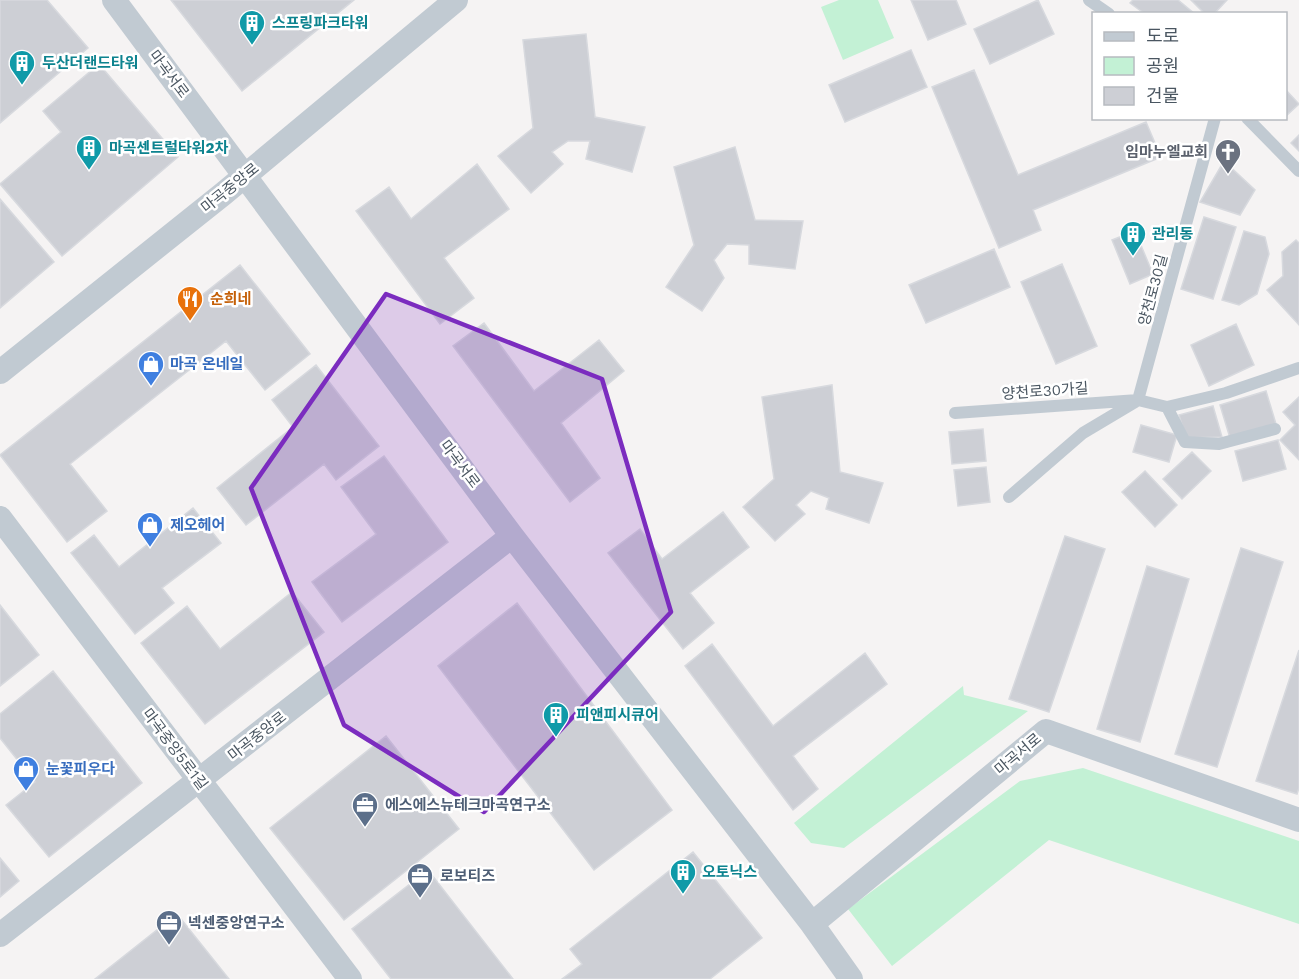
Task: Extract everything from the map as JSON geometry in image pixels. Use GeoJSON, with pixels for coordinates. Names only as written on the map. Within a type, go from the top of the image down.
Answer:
{"type":"FeatureCollection","features":[{"type":"Feature","properties":{"kind":"street","name":"마곡서로"},"geometry":{"type":"LineString","coordinates":[[114,0],[512,536],[852,979]]}},
{"type":"Feature","properties":{"kind":"street","name":"마곡중앙로"},"geometry":{"type":"LineString","coordinates":[[0,372],[245,176],[456,0]]}},
{"type":"Feature","properties":{"kind":"street","name":"마곡중앙5로1길"},"geometry":{"type":"LineString","coordinates":[[0,518],[350,979]]}},
{"type":"Feature","properties":{"kind":"street","name":"마곡중앙로"},"geometry":{"type":"LineString","coordinates":[[0,935],[512,536]]}},
{"type":"Feature","properties":{"kind":"street","name":"마곡서로"},"geometry":{"type":"LineString","coordinates":[[812,924],[1046,731],[1299,820]]}},
{"type":"Feature","properties":{"kind":"lane"},"geometry":{"type":"LineString","coordinates":[[1089,0],[1105,12]]}},
{"type":"Feature","properties":{"kind":"lane","name":"양천로30길"},"geometry":{"type":"LineString","coordinates":[[1138,400],[1214,120]]}},
{"type":"Feature","properties":{"kind":"lane"},"geometry":{"type":"LineString","coordinates":[[1249,120],[1299,171]]}},
{"type":"Feature","properties":{"kind":"lane","name":"양천로30가길"},"geometry":{"type":"LineString","coordinates":[[955,413],[1138,400],[1167,407],[1226,393],[1299,368]]}},
{"type":"Feature","properties":{"kind":"lane"},"geometry":{"type":"LineString","coordinates":[[1009,497],[1083,433],[1138,400]]}},
{"type":"Feature","properties":{"kind":"lane"},"geometry":{"type":"LineString","coordinates":[[1167,407],[1185,442],[1220,444],[1275,429]]}},
{"type":"Feature","properties":{"kind":"highlighted area"},"geometry":{"type":"Polygon","coordinates":[[[386,294],[602,379],[671,612],[484,812],[344,725],[251,488],[386,294]]]}},
{"type":"Feature","properties":{"kind":"green space"},"geometry":{"type":"Polygon","coordinates":[[[839,0],[878,0],[894,38],[843,60],[821,7],[839,0]]]}},
{"type":"Feature","properties":{"kind":"green space"},"geometry":{"type":"Polygon","coordinates":[[[963,686],[964,695],[1028,711],[844,848],[811,843],[794,823],[963,686]]]}},
{"type":"Feature","properties":{"kind":"green space"},"geometry":{"type":"Polygon","coordinates":[[[1083,768],[1299,841],[1299,924],[1049,840],[892,966],[848,909],[1020,781],[1083,768]]]}},
{"type":"Feature","properties":{"kind":"building","name":"두산더랜드타워"},"geometry":{"type":"Polygon","coordinates":[[[0,0],[47,0],[88,48],[0,123],[0,0]]]}},
{"type":"Feature","properties":{"kind":"building","name":"스프링파크타워"},"geometry":{"type":"Polygon","coordinates":[[[171,0],[354,0],[242,91],[171,0]]]}},
{"type":"Feature","properties":{"kind":"building"},"geometry":{"type":"Polygon","coordinates":[[[911,0],[956,0],[966,24],[928,40],[911,0]]]}},
{"type":"Feature","properties":{"kind":"building"},"geometry":{"type":"Polygon","coordinates":[[[1038,0],[1054,34],[990,64],[974,29],[1038,0]]]}},
{"type":"Feature","properties":{"kind":"building"},"geometry":{"type":"Polygon","coordinates":[[[1133,0],[1178,0],[1193,12],[1142,12],[1130,3],[1133,0]]]}},
{"type":"Feature","properties":{"kind":"building"},"geometry":{"type":"Polygon","coordinates":[[[1191,0],[1227,0],[1216,12],[1203,12],[1191,0]]]}},
{"type":"Feature","properties":{"kind":"building"},"geometry":{"type":"Polygon","coordinates":[[[586,34],[595,117],[645,127],[632,172],[586,159],[590,141],[568,141],[552,152],[563,164],[531,193],[498,156],[533,128],[523,40],[586,34]]]}},
{"type":"Feature","properties":{"kind":"building"},"geometry":{"type":"Polygon","coordinates":[[[911,50],[927,87],[845,122],[829,85],[911,50]]]}},
{"type":"Feature","properties":{"kind":"building","name":"마곡센트럴타워2차"},"geometry":{"type":"Polygon","coordinates":[[[99,64],[178,157],[62,256],[0,184],[61,132],[43,111],[99,64]]]}},
{"type":"Feature","properties":{"kind":"building"},"geometry":{"type":"Polygon","coordinates":[[[974,70],[1018,175],[1146,122],[1161,157],[1033,210],[1041,230],[999,248],[932,87],[974,70]]]}},
{"type":"Feature","properties":{"kind":"building"},"geometry":{"type":"Polygon","coordinates":[[[1287,91],[1299,104],[1287,115],[1287,91]]]}},
{"type":"Feature","properties":{"kind":"building"},"geometry":{"type":"Polygon","coordinates":[[[1299,135],[1299,151],[1291,143],[1299,135]]]}},
{"type":"Feature","properties":{"kind":"building"},"geometry":{"type":"Polygon","coordinates":[[[735,147],[755,220],[803,221],[795,269],[749,264],[749,245],[727,244],[714,260],[724,278],[702,311],[666,287],[694,245],[674,167],[735,147]]]}},
{"type":"Feature","properties":{"kind":"building","name":"임마누엘교회"},"geometry":{"type":"Polygon","coordinates":[[[1224,161],[1255,190],[1240,215],[1200,202],[1224,161]]]}},
{"type":"Feature","properties":{"kind":"building"},"geometry":{"type":"Polygon","coordinates":[[[477,164],[509,209],[444,258],[474,298],[440,324],[356,211],[389,187],[411,219],[477,164]]]}},
{"type":"Feature","properties":{"kind":"building"},"geometry":{"type":"Polygon","coordinates":[[[0,199],[54,262],[0,308],[0,199]]]}},
{"type":"Feature","properties":{"kind":"building"},"geometry":{"type":"Polygon","coordinates":[[[1204,217],[1236,227],[1213,299],[1181,289],[1204,217]]]}},
{"type":"Feature","properties":{"kind":"building","name":"관리동"},"geometry":{"type":"Polygon","coordinates":[[[1135,231],[1153,274],[1130,284],[1112,240],[1135,231]]]}},
{"type":"Feature","properties":{"kind":"building"},"geometry":{"type":"Polygon","coordinates":[[[1244,231],[1265,237],[1269,254],[1257,294],[1239,305],[1222,300],[1244,231]]]}},
{"type":"Feature","properties":{"kind":"building"},"geometry":{"type":"Polygon","coordinates":[[[1296,240],[1299,243],[1299,325],[1267,290],[1283,276],[1282,252],[1296,240]]]}},
{"type":"Feature","properties":{"kind":"building"},"geometry":{"type":"Polygon","coordinates":[[[994,249],[1010,287],[926,323],[909,285],[994,249]]]}},
{"type":"Feature","properties":{"kind":"building"},"geometry":{"type":"Polygon","coordinates":[[[1062,264],[1097,346],[1056,364],[1021,282],[1062,264]]]}},
{"type":"Feature","properties":{"kind":"building"},"geometry":{"type":"Polygon","coordinates":[[[240,265],[310,354],[265,390],[226,341],[70,464],[107,511],[67,542],[0,455],[240,265]]]}},
{"type":"Feature","properties":{"kind":"building"},"geometry":{"type":"Polygon","coordinates":[[[484,323],[534,391],[599,340],[624,371],[561,423],[600,478],[570,502],[453,346],[484,323]]]}},
{"type":"Feature","properties":{"kind":"building"},"geometry":{"type":"Polygon","coordinates":[[[1236,324],[1254,365],[1209,386],[1191,345],[1236,324]]]}},
{"type":"Feature","properties":{"kind":"building"},"geometry":{"type":"Polygon","coordinates":[[[316,365],[379,446],[336,480],[324,464],[246,525],[217,488],[293,427],[272,400],[316,365]]]}},
{"type":"Feature","properties":{"kind":"building"},"geometry":{"type":"Polygon","coordinates":[[[832,385],[840,472],[883,483],[869,523],[826,509],[829,498],[811,491],[796,505],[805,514],[775,541],[743,507],[774,479],[762,397],[832,385]]]}},
{"type":"Feature","properties":{"kind":"building"},"geometry":{"type":"Polygon","coordinates":[[[1266,391],[1276,424],[1230,438],[1220,405],[1266,391]]]}},
{"type":"Feature","properties":{"kind":"building"},"geometry":{"type":"Polygon","coordinates":[[[1299,397],[1299,460],[1280,440],[1295,425],[1283,412],[1299,397]]]}},
{"type":"Feature","properties":{"kind":"building"},"geometry":{"type":"Polygon","coordinates":[[[1213,406],[1222,437],[1186,438],[1179,415],[1213,406]]]}},
{"type":"Feature","properties":{"kind":"building"},"geometry":{"type":"Polygon","coordinates":[[[1141,425],[1177,435],[1169,462],[1133,452],[1141,425]]]}},
{"type":"Feature","properties":{"kind":"building"},"geometry":{"type":"Polygon","coordinates":[[[983,429],[986,461],[952,464],[949,432],[983,429]]]}},
{"type":"Feature","properties":{"kind":"building"},"geometry":{"type":"Polygon","coordinates":[[[1278,440],[1286,469],[1243,481],[1235,451],[1278,440]]]}},
{"type":"Feature","properties":{"kind":"building"},"geometry":{"type":"Polygon","coordinates":[[[1192,452],[1211,471],[1182,499],[1163,479],[1192,452]]]}},
{"type":"Feature","properties":{"kind":"building"},"geometry":{"type":"Polygon","coordinates":[[[384,456],[448,542],[342,622],[312,582],[376,534],[341,487],[384,456]]]}},
{"type":"Feature","properties":{"kind":"building"},"geometry":{"type":"Polygon","coordinates":[[[986,467],[990,502],[958,506],[954,470],[986,467]]]}},
{"type":"Feature","properties":{"kind":"building"},"geometry":{"type":"Polygon","coordinates":[[[1145,471],[1177,505],[1155,527],[1122,492],[1145,471]]]}},
{"type":"Feature","properties":{"kind":"building"},"geometry":{"type":"Polygon","coordinates":[[[193,508],[221,543],[162,588],[174,603],[135,634],[71,553],[94,535],[119,567],[193,508]]]}},
{"type":"Feature","properties":{"kind":"building"},"geometry":{"type":"Polygon","coordinates":[[[723,512],[749,547],[690,593],[714,623],[683,649],[608,553],[640,529],[662,559],[723,512]]]}},
{"type":"Feature","properties":{"kind":"building"},"geometry":{"type":"Polygon","coordinates":[[[1065,536],[1105,549],[1049,712],[1009,699],[1065,536]]]}},
{"type":"Feature","properties":{"kind":"building"},"geometry":{"type":"Polygon","coordinates":[[[1241,548],[1283,562],[1217,767],[1175,754],[1241,548]]]}},
{"type":"Feature","properties":{"kind":"building"},"geometry":{"type":"Polygon","coordinates":[[[1147,566],[1189,579],[1140,742],[1097,729],[1147,566]]]}},
{"type":"Feature","properties":{"kind":"building"},"geometry":{"type":"Polygon","coordinates":[[[292,592],[324,632],[205,724],[141,643],[187,606],[220,649],[292,592]]]}},
{"type":"Feature","properties":{"kind":"building","name":"피앤피시큐어"},"geometry":{"type":"Polygon","coordinates":[[[517,603],[672,810],[594,870],[438,666],[517,603]]]}},
{"type":"Feature","properties":{"kind":"building"},"geometry":{"type":"Polygon","coordinates":[[[0,605],[39,655],[0,686],[0,605]]]}},
{"type":"Feature","properties":{"kind":"building"},"geometry":{"type":"Polygon","coordinates":[[[712,644],[773,726],[865,653],[887,684],[793,756],[818,789],[793,810],[685,666],[712,644]]]}},
{"type":"Feature","properties":{"kind":"building"},"geometry":{"type":"Polygon","coordinates":[[[1299,650],[1299,788],[1297,794],[1256,781],[1299,650]]]}},
{"type":"Feature","properties":{"kind":"building"},"geometry":{"type":"Polygon","coordinates":[[[53,671],[142,783],[49,857],[6,805],[35,782],[0,738],[0,714],[53,671]]]}},
{"type":"Feature","properties":{"kind":"building","name":"에스에스뉴테크마곡연구소"},"geometry":{"type":"Polygon","coordinates":[[[386,736],[459,829],[344,920],[270,828],[386,736]]]}},
{"type":"Feature","properties":{"kind":"building","name":"오토닉스"},"geometry":{"type":"Polygon","coordinates":[[[693,852],[762,938],[710,979],[562,979],[582,964],[570,949],[693,852]]]}},
{"type":"Feature","properties":{"kind":"building"},"geometry":{"type":"Polygon","coordinates":[[[0,858],[19,881],[0,897],[0,858]]]}},
{"type":"Feature","properties":{"kind":"building","name":"로보티즈"},"geometry":{"type":"Polygon","coordinates":[[[428,870],[513,979],[391,979],[352,929],[428,870]]]}},
{"type":"Feature","properties":{"kind":"building","name":"넥센중앙연구소"},"geometry":{"type":"Polygon","coordinates":[[[177,914],[229,979],[95,979],[177,914]]]}},
{"type":"Feature","properties":{"kind":"place","name":"스프링파크타워"},"geometry":{"type":"Point","coordinates":[252,46]}},
{"type":"Feature","properties":{"kind":"place","name":"두산더랜드타워"},"geometry":{"type":"Point","coordinates":[22,86]}},
{"type":"Feature","properties":{"kind":"place","name":"마곡센트럴타워2차"},"geometry":{"type":"Point","coordinates":[89,171]}},
{"type":"Feature","properties":{"kind":"place","name":"임마누엘교회"},"geometry":{"type":"Point","coordinates":[1228,175]}},
{"type":"Feature","properties":{"kind":"place","name":"관리동"},"geometry":{"type":"Point","coordinates":[1133,257]}},
{"type":"Feature","properties":{"kind":"place","name":"순희네"},"geometry":{"type":"Point","coordinates":[190,322]}},
{"type":"Feature","properties":{"kind":"place","name":"마곡 온네일"},"geometry":{"type":"Point","coordinates":[151,387]}},
{"type":"Feature","properties":{"kind":"place","name":"제오헤어"},"geometry":{"type":"Point","coordinates":[150,548]}},
{"type":"Feature","properties":{"kind":"place","name":"피앤피시큐어"},"geometry":{"type":"Point","coordinates":[556,738]}},
{"type":"Feature","properties":{"kind":"place","name":"눈꽃피우다"},"geometry":{"type":"Point","coordinates":[26,792]}},
{"type":"Feature","properties":{"kind":"place","name":"에스에스뉴테크마곡연구소"},"geometry":{"type":"Point","coordinates":[365,828]}},
{"type":"Feature","properties":{"kind":"place","name":"오토닉스"},"geometry":{"type":"Point","coordinates":[683,895]}},
{"type":"Feature","properties":{"kind":"place","name":"로보티즈"},"geometry":{"type":"Point","coordinates":[420,899]}},
{"type":"Feature","properties":{"kind":"place","name":"넥센중앙연구소"},"geometry":{"type":"Point","coordinates":[169,946]}}]}
